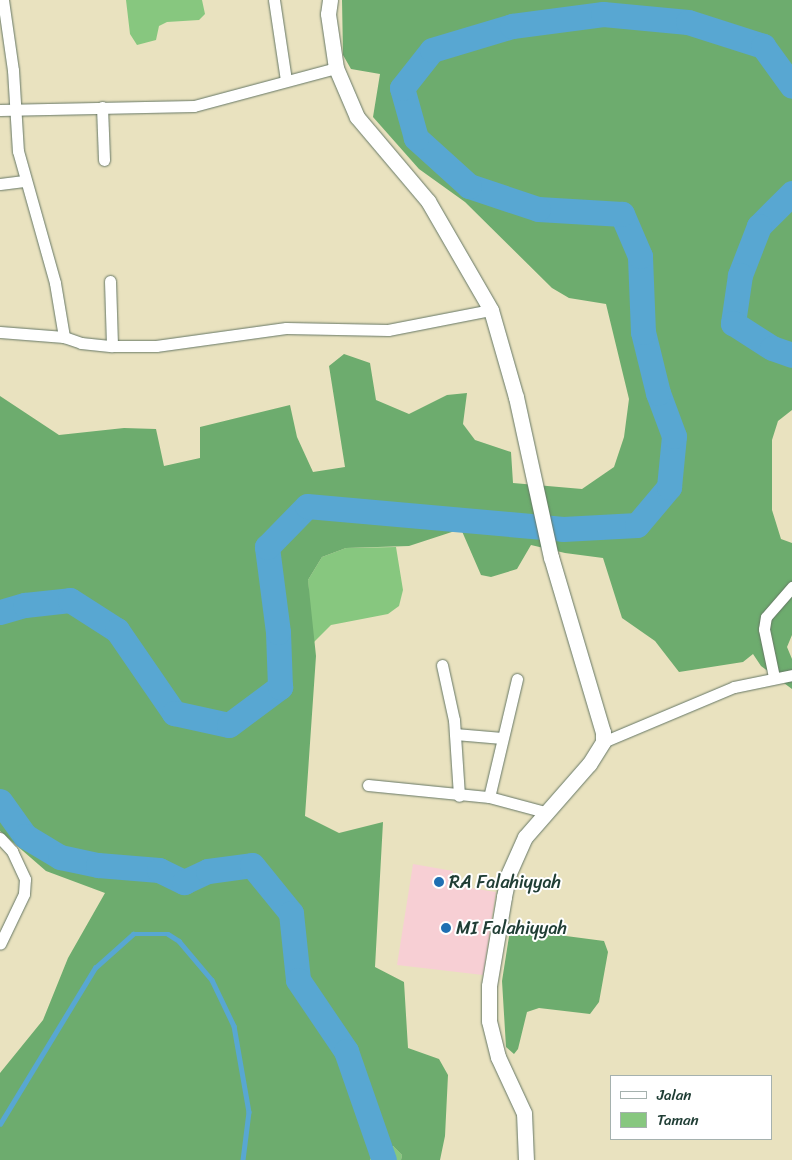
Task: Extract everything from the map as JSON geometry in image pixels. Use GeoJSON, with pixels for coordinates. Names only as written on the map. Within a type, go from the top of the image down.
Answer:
{"type":"FeatureCollection","features":[{"type":"Feature","properties":{"kind":"main road"},"geometry":{"type":"LineString","coordinates":[[330,0],[328,14],[336,68],[357,118],[428,201],[491,310],[516,396],[552,557],[601,723],[603,742],[589,764],[545,812],[525,838],[509,873],[489,986],[489,1021],[493,1041],[524,1113],[526,1160]]}},
{"type":"Feature","properties":{"kind":"street"},"geometry":{"type":"LineString","coordinates":[[3,0],[16,109],[18,150],[55,284],[64,337]]}},
{"type":"Feature","properties":{"kind":"street"},"geometry":{"type":"LineString","coordinates":[[274,0],[286,80]]}},
{"type":"Feature","properties":{"kind":"street"},"geometry":{"type":"LineString","coordinates":[[0,110],[194,106],[336,68]]}},
{"type":"Feature","properties":{"kind":"street"},"geometry":{"type":"LineString","coordinates":[[102,107],[104,160]]}},
{"type":"Feature","properties":{"kind":"street"},"geometry":{"type":"LineString","coordinates":[[0,184],[26,181]]}},
{"type":"Feature","properties":{"kind":"street"},"geometry":{"type":"LineString","coordinates":[[110,281],[112,346]]}},
{"type":"Feature","properties":{"kind":"street"},"geometry":{"type":"LineString","coordinates":[[0,332],[64,337],[81,343],[112,346],[156,346],[286,328],[388,330],[491,310]]}},
{"type":"Feature","properties":{"kind":"street"},"geometry":{"type":"LineString","coordinates":[[774,677],[764,629],[766,617],[792,587]]}},
{"type":"Feature","properties":{"kind":"street"},"geometry":{"type":"LineString","coordinates":[[442,665],[455,734],[459,796]]}},
{"type":"Feature","properties":{"kind":"street"},"geometry":{"type":"LineString","coordinates":[[603,742],[693,702],[734,687],[774,677],[792,675]]}},
{"type":"Feature","properties":{"kind":"street"},"geometry":{"type":"LineString","coordinates":[[489,797],[517,679]]}},
{"type":"Feature","properties":{"kind":"street"},"geometry":{"type":"LineString","coordinates":[[455,734],[502,738]]}},
{"type":"Feature","properties":{"kind":"street"},"geometry":{"type":"LineString","coordinates":[[368,785],[459,796],[489,797],[545,812]]}},
{"type":"Feature","properties":{"kind":"street"},"geometry":{"type":"LineString","coordinates":[[0,838],[12,851],[25,879],[24,894],[0,944]]}},
{"type":"Feature","properties":{"kind":"shaded area","name":"MI Falahiyyah"},"geometry":{"type":"Polygon","coordinates":[[[413,864],[453,871],[451,885],[496,892],[483,975],[397,965],[413,864]]]}},
{"type":"Feature","properties":{"kind":"green space"},"geometry":{"type":"Polygon","coordinates":[[[126,0],[202,0],[205,14],[199,20],[167,22],[159,26],[156,40],[137,45],[130,34],[126,0]]]}},
{"type":"Feature","properties":{"kind":"green space"},"geometry":{"type":"Polygon","coordinates":[[[342,0],[792,0],[792,410],[778,421],[772,440],[772,510],[781,539],[792,543],[792,635],[787,647],[792,659],[792,689],[761,666],[753,654],[743,662],[679,672],[655,641],[622,618],[603,558],[565,553],[531,545],[517,569],[491,577],[481,575],[461,529],[409,546],[346,548],[322,557],[308,580],[316,656],[305,816],[339,833],[383,822],[375,967],[404,982],[408,1048],[439,1059],[448,1075],[445,1136],[440,1160],[401,1160],[402,1155],[393,1146],[377,1148],[370,1160],[0,1160],[0,1073],[43,1020],[68,958],[105,893],[46,871],[0,831],[0,396],[59,435],[124,428],[156,429],[164,466],[200,458],[200,427],[290,405],[297,437],[313,472],[345,467],[329,366],[344,354],[370,363],[376,400],[409,414],[447,395],[467,393],[463,424],[475,440],[511,452],[513,483],[582,489],[614,467],[624,437],[629,399],[606,304],[569,298],[552,288],[465,202],[419,169],[373,117],[380,74],[351,69],[343,55],[342,0]]]}},
{"type":"Feature","properties":{"kind":"green space"},"geometry":{"type":"Polygon","coordinates":[[[396,547],[403,590],[399,606],[388,614],[331,625],[312,644],[308,580],[322,557],[346,548],[396,547]]]}},
{"type":"Feature","properties":{"kind":"green space"},"geometry":{"type":"Polygon","coordinates":[[[544,924],[566,936],[604,941],[608,952],[599,1002],[590,1014],[539,1008],[527,1012],[518,1049],[514,1054],[506,1047],[502,981],[510,930],[544,924]]]}},
{"type":"Feature","properties":{"kind":"green space"},"geometry":{"type":"Polygon","coordinates":[[[393,1146],[402,1155],[401,1160],[370,1160],[377,1148],[393,1146]]]}},
{"type":"Feature","properties":{"kind":"waterway"},"geometry":{"type":"LineString","coordinates":[[0,612],[25,605],[70,600],[117,630],[174,713],[229,725],[280,687],[278,632],[267,547],[307,506],[563,529],[637,525],[669,487],[674,436],[658,393],[643,332],[640,256],[622,214],[538,209],[469,186],[416,138],[402,88],[432,50],[512,26],[603,14],[688,22],[763,46],[792,86]]}},
{"type":"Feature","properties":{"kind":"waterway"},"geometry":{"type":"LineString","coordinates":[[792,193],[759,226],[740,275],[733,323],[772,348],[792,355]]}},
{"type":"Feature","properties":{"kind":"waterway"},"geometry":{"type":"LineString","coordinates":[[0,801],[25,836],[60,857],[98,865],[159,870],[184,882],[208,871],[252,865],[291,913],[298,980],[346,1051],[384,1160]]}},
{"type":"Feature","properties":{"kind":"waterway"},"geometry":{"type":"LineString","coordinates":[[0,1124],[95,968],[133,934],[168,934],[179,941],[212,980],[234,1026],[249,1112],[243,1160]]}},
{"type":"Feature","properties":{"kind":"place","name":"RA Falahiyyah"},"geometry":{"type":"Point","coordinates":[439,882]}},
{"type":"Feature","properties":{"kind":"place","name":"MI Falahiyyah"},"geometry":{"type":"Point","coordinates":[446,928]}}]}
